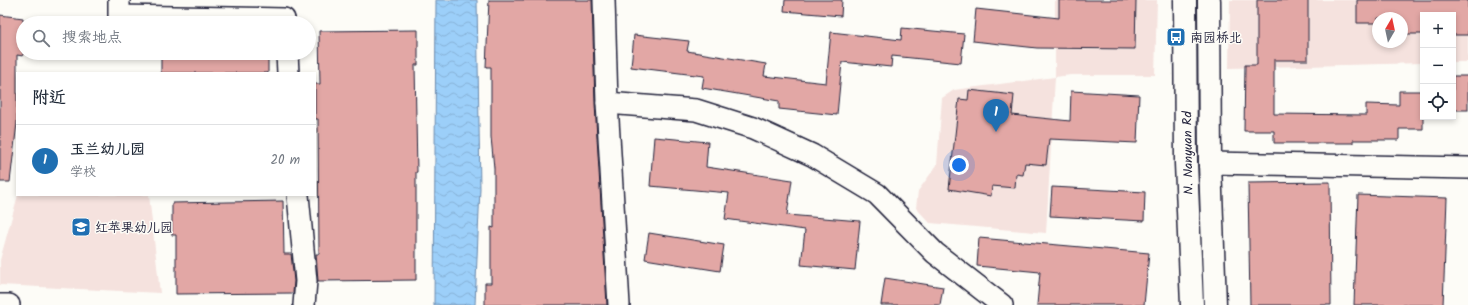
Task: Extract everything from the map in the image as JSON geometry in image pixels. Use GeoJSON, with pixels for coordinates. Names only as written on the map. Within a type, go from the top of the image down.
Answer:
{"type":"FeatureCollection","features":[{"type":"Feature","properties":{"kind":"main road","name":"N. Nanyuan Rd"},"geometry":{"type":"LineString","coordinates":[[1185,0],[1186,163],[1192,305]]}},
{"type":"Feature","properties":{"kind":"main road","name":"N. Nanyuan Rd"},"geometry":{"type":"LineString","coordinates":[[1209,0],[1210,162],[1215,305]]}},
{"type":"Feature","properties":{"kind":"street"},"geometry":{"type":"LineString","coordinates":[[119,0],[119,16]]}},
{"type":"Feature","properties":{"kind":"street"},"geometry":{"type":"LineString","coordinates":[[604,0],[607,103],[619,305]]}},
{"type":"Feature","properties":{"kind":"street"},"geometry":{"type":"LineString","coordinates":[[287,60],[288,72]]}},
{"type":"Feature","properties":{"kind":"street"},"geometry":{"type":"LineString","coordinates":[[607,103],[696,110],[753,128],[812,154],[877,194],[935,253],[1002,305]]}},
{"type":"Feature","properties":{"kind":"street"},"geometry":{"type":"LineString","coordinates":[[1210,162],[1468,168]]}},
{"type":"Feature","properties":{"kind":"street"},"geometry":{"type":"LineString","coordinates":[[298,196],[306,281],[304,305]]}},
{"type":"Feature","properties":{"kind":"street"},"geometry":{"type":"LineString","coordinates":[[0,304],[9,305]]}},
{"type":"Feature","properties":{"kind":"shaded area"},"geometry":{"type":"Polygon","coordinates":[[[1055,0],[1157,0],[1155,75],[1071,75],[1055,77],[1055,0]]]}},
{"type":"Feature","properties":{"kind":"shaded area"},"geometry":{"type":"Polygon","coordinates":[[[1230,0],[1468,0],[1468,62],[1456,62],[1456,12],[1420,12],[1420,63],[1229,68],[1230,0]]]}},
{"type":"Feature","properties":{"kind":"shaded area"},"geometry":{"type":"Polygon","coordinates":[[[1055,77],[1046,233],[930,223],[916,208],[918,191],[937,165],[942,98],[954,90],[1055,77]]]}},
{"type":"Feature","properties":{"kind":"shaded area","name":"红苹果幼儿园"},"geometry":{"type":"Polygon","coordinates":[[[18,196],[149,196],[160,293],[0,285],[0,260],[18,196]]]}},
{"type":"Feature","properties":{"kind":"water"},"geometry":{"type":"Polygon","coordinates":[[[436,0],[477,0],[480,188],[475,305],[434,305],[436,0]]]}},
{"type":"Feature","properties":{"kind":"building"},"geometry":{"type":"Polygon","coordinates":[[[489,0],[592,0],[595,104],[607,305],[485,305],[485,283],[491,283],[491,227],[494,228],[494,168],[491,137],[491,67],[486,67],[489,0]]]}},
{"type":"Feature","properties":{"kind":"building"},"geometry":{"type":"Polygon","coordinates":[[[785,0],[842,0],[841,16],[784,11],[785,0]]]}},
{"type":"Feature","properties":{"kind":"building"},"geometry":{"type":"Polygon","coordinates":[[[1059,0],[1136,0],[1135,49],[1037,48],[973,41],[976,9],[1059,18],[1059,0]]]}},
{"type":"Feature","properties":{"kind":"building"},"geometry":{"type":"Polygon","coordinates":[[[1257,0],[1308,0],[1308,60],[1274,60],[1274,114],[1366,115],[1366,104],[1399,105],[1399,91],[1420,91],[1420,120],[1423,120],[1423,129],[1399,129],[1399,140],[1353,140],[1353,143],[1274,143],[1274,131],[1244,131],[1245,65],[1257,65],[1257,0]]]}},
{"type":"Feature","properties":{"kind":"building"},"geometry":{"type":"Polygon","coordinates":[[[1357,0],[1468,0],[1468,35],[1456,35],[1456,12],[1420,12],[1420,34],[1408,34],[1408,12],[1372,12],[1372,23],[1357,23],[1357,0]]]}},
{"type":"Feature","properties":{"kind":"building"},"geometry":{"type":"Polygon","coordinates":[[[0,15],[16,17],[17,72],[16,131],[10,182],[0,182],[0,15]]]}},
{"type":"Feature","properties":{"kind":"building"},"geometry":{"type":"Polygon","coordinates":[[[902,28],[964,34],[961,63],[892,56],[891,67],[842,62],[837,115],[779,109],[779,101],[702,88],[704,76],[631,67],[634,35],[689,41],[687,51],[766,64],[764,76],[826,83],[831,32],[901,40],[902,28]]]}},
{"type":"Feature","properties":{"kind":"building"},"geometry":{"type":"Polygon","coordinates":[[[418,30],[418,65],[415,65],[417,172],[416,280],[318,281],[316,254],[319,254],[318,119],[316,119],[316,84],[320,84],[319,31],[418,30]]]}},
{"type":"Feature","properties":{"kind":"building"},"geometry":{"type":"Polygon","coordinates":[[[161,60],[268,60],[268,72],[161,72],[161,60]]]}},
{"type":"Feature","properties":{"kind":"building"},"geometry":{"type":"Polygon","coordinates":[[[1456,76],[1468,76],[1468,110],[1456,110],[1456,76]]]}},
{"type":"Feature","properties":{"kind":"building"},"geometry":{"type":"Polygon","coordinates":[[[969,90],[1014,95],[1012,115],[1070,121],[1071,91],[1139,95],[1137,143],[1049,139],[1046,165],[1025,163],[1023,175],[1016,174],[1015,188],[992,186],[991,196],[949,189],[959,99],[968,100],[969,90]]]}},
{"type":"Feature","properties":{"kind":"building"},"geometry":{"type":"Polygon","coordinates":[[[654,137],[708,142],[706,167],[792,180],[787,215],[860,221],[855,270],[801,265],[805,230],[725,219],[729,193],[650,186],[654,137]]]}},
{"type":"Feature","properties":{"kind":"building"},"geometry":{"type":"Polygon","coordinates":[[[1330,182],[1331,305],[1250,305],[1248,183],[1330,182]]]}},
{"type":"Feature","properties":{"kind":"building"},"geometry":{"type":"Polygon","coordinates":[[[1052,187],[1145,192],[1144,221],[1050,216],[1052,187]]]}},
{"type":"Feature","properties":{"kind":"building"},"geometry":{"type":"Polygon","coordinates":[[[1358,195],[1447,198],[1443,305],[1354,305],[1358,195]]]}},
{"type":"Feature","properties":{"kind":"building"},"geometry":{"type":"Polygon","coordinates":[[[283,201],[284,254],[291,254],[294,281],[293,293],[176,294],[176,235],[172,235],[172,203],[283,201]]]}},
{"type":"Feature","properties":{"kind":"building"},"geometry":{"type":"Polygon","coordinates":[[[649,233],[724,245],[720,271],[645,259],[649,233]]]}},
{"type":"Feature","properties":{"kind":"building"},"geometry":{"type":"Polygon","coordinates":[[[979,238],[1149,253],[1144,305],[1037,305],[1040,272],[977,266],[979,238]]]}},
{"type":"Feature","properties":{"kind":"building"},"geometry":{"type":"Polygon","coordinates":[[[885,278],[943,287],[940,305],[881,305],[885,278]]]}},
{"type":"Feature","properties":{"kind":"place","name":"南园桥北"},"geometry":{"type":"Point","coordinates":[1176,37]}},
{"type":"Feature","properties":{"kind":"place","name":"玉兰幼儿园"},"geometry":{"type":"Point","coordinates":[996,132]}},
{"type":"Feature","properties":{"kind":"place","name":"红苹果幼儿园"},"geometry":{"type":"Point","coordinates":[81,227]}}]}
